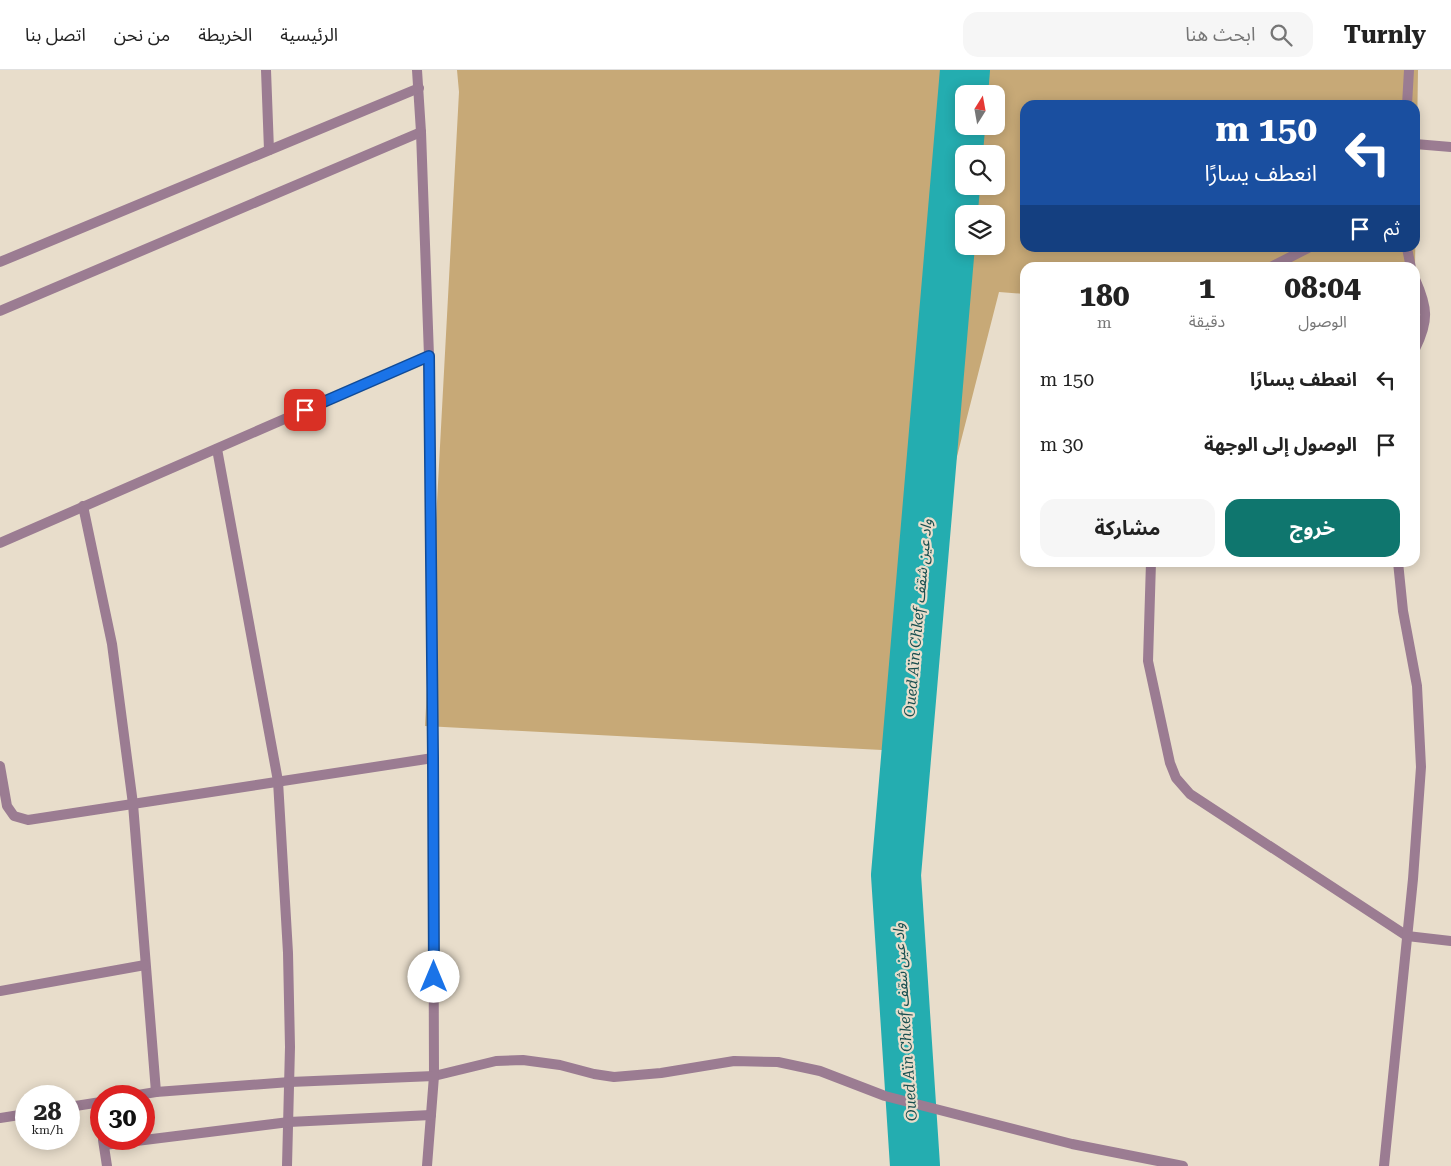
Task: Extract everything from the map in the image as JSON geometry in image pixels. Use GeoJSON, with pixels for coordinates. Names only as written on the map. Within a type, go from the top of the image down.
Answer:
{"type":"FeatureCollection","features":[{"type":"Feature","properties":{"kind":"street"},"geometry":{"type":"LineString","coordinates":[[266,70],[269,150]]}},
{"type":"Feature","properties":{"kind":"street"},"geometry":{"type":"LineString","coordinates":[[417,70],[429,356],[433,758],[434,1076],[427,1166]]}},
{"type":"Feature","properties":{"kind":"street"},"geometry":{"type":"LineString","coordinates":[[1407,100],[1408,70]]}},
{"type":"Feature","properties":{"kind":"street"},"geometry":{"type":"LineString","coordinates":[[0,262],[419,88]]}},
{"type":"Feature","properties":{"kind":"street"},"geometry":{"type":"LineString","coordinates":[[0,312],[421,132]]}},
{"type":"Feature","properties":{"kind":"street"},"geometry":{"type":"LineString","coordinates":[[1420,144],[1451,147]]}},
{"type":"Feature","properties":{"kind":"street"},"geometry":{"type":"LineString","coordinates":[[1281,262],[1300,252]]}},
{"type":"Feature","properties":{"kind":"street"},"geometry":{"type":"LineString","coordinates":[[1420,293],[1425,306],[1425,320],[1420,339]]}},
{"type":"Feature","properties":{"kind":"street"},"geometry":{"type":"LineString","coordinates":[[0,543],[429,356]]}},
{"type":"Feature","properties":{"kind":"street"},"geometry":{"type":"LineString","coordinates":[[217,449],[278,781],[288,953],[290,1082],[287,1166]]}},
{"type":"Feature","properties":{"kind":"street"},"geometry":{"type":"LineString","coordinates":[[83,506],[112,644],[134,804],[156,1092],[290,1082],[434,1076],[496,1061],[523,1060],[560,1064],[594,1074],[614,1076],[660,1073],[716,1062],[778,1062],[820,1071],[885,1096],[1072,1144],[1183,1166]]}},
{"type":"Feature","properties":{"kind":"street"},"geometry":{"type":"LineString","coordinates":[[1151,567],[1148,661],[1170,763],[1176,778],[1190,794],[1408,936],[1451,941]]}},
{"type":"Feature","properties":{"kind":"street"},"geometry":{"type":"LineString","coordinates":[[1384,1166],[1408,936],[1421,767],[1417,686],[1403,611],[1399,567]]}},
{"type":"Feature","properties":{"kind":"street"},"geometry":{"type":"LineString","coordinates":[[0,766],[7,806],[14,816],[28,820],[433,758]]}},
{"type":"Feature","properties":{"kind":"street"},"geometry":{"type":"LineString","coordinates":[[0,991],[145,965]]}},
{"type":"Feature","properties":{"kind":"street"},"geometry":{"type":"LineString","coordinates":[[155,1136],[289,1122],[431,1115]]}},
{"type":"Feature","properties":{"kind":"street"},"geometry":{"type":"LineString","coordinates":[[0,1118],[15,1116]]}},
{"type":"Feature","properties":{"kind":"street"},"geometry":{"type":"LineString","coordinates":[[105,1150],[107,1166]]}},
{"type":"Feature","properties":{"kind":"shaded area"},"geometry":{"type":"Polygon","coordinates":[[[457,70],[1418,70],[1418,100],[1020,100],[1020,252],[1415,252],[1415,262],[1020,262],[1020,294],[999,292],[882,750],[425,726],[459,92],[457,70]]]}},
{"type":"Feature","properties":{"kind":"waterway","name":"Oued Aïn Chkef واد عين شقف"},"geometry":{"type":"LineString","coordinates":[[915,1166],[896,875],[965,70]]}},
{"type":"Feature","properties":{"kind":"route"},"geometry":{"type":"LineString","coordinates":[[305,410],[429,356],[434,977]]}}]}
